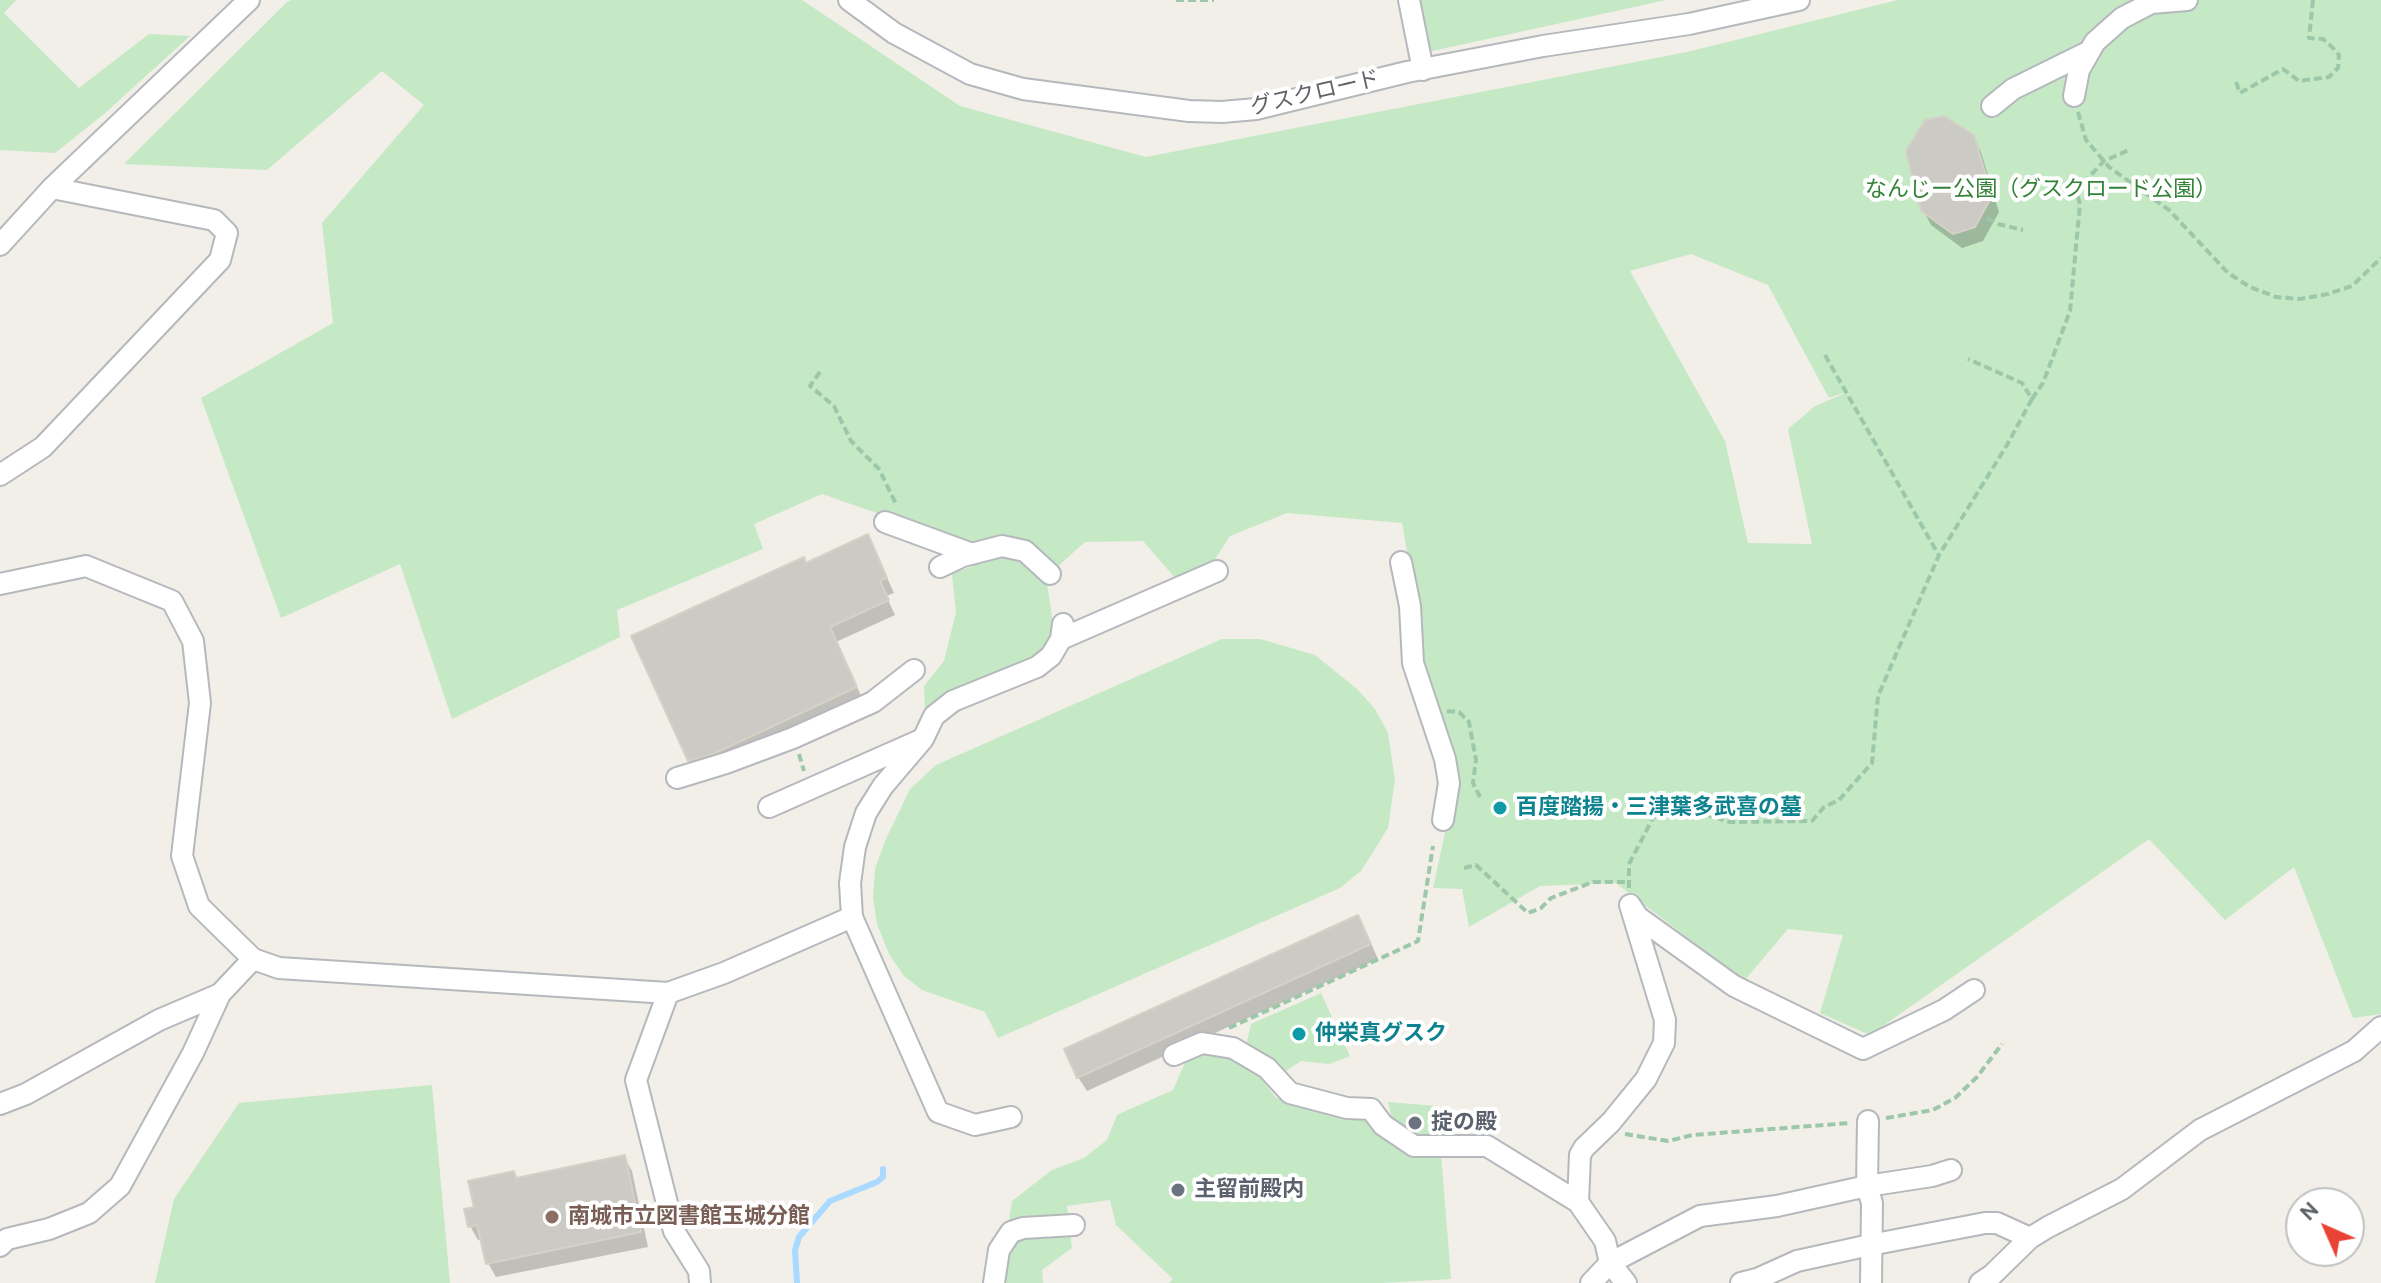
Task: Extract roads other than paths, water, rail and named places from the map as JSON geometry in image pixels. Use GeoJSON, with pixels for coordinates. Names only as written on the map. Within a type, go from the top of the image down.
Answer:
{"type":"FeatureCollection","features":[{"type":"Feature","properties":{"kind":"street"},"geometry":{"type":"LineString","coordinates":[[0,245],[52,188],[249,0]]}},
{"type":"Feature","properties":{"kind":"street","name":"グスクロード"},"geometry":{"type":"LineString","coordinates":[[849,0],[894,33],[970,74],[1023,89],[1189,111],[1256,109],[1423,70],[1543,46],[1689,24],[1799,0]]}},
{"type":"Feature","properties":{"kind":"street"},"geometry":{"type":"LineString","coordinates":[[1409,0],[1423,70]]}},
{"type":"Feature","properties":{"kind":"street"},"geometry":{"type":"LineString","coordinates":[[2074,96],[2079,70],[2095,42],[2122,18],[2151,3],[2187,0]]}},
{"type":"Feature","properties":{"kind":"street"},"geometry":{"type":"LineString","coordinates":[[1992,106],[2013,89],[2090,51]]}},
{"type":"Feature","properties":{"kind":"street"},"geometry":{"type":"LineString","coordinates":[[0,475],[43,447],[220,260],[227,233],[214,220],[52,188]]}},
{"type":"Feature","properties":{"kind":"street"},"geometry":{"type":"LineString","coordinates":[[889,524],[972,554]]}},
{"type":"Feature","properties":{"kind":"street"},"geometry":{"type":"LineString","coordinates":[[940,567],[1002,546],[1025,551],[1050,574]]}},
{"type":"Feature","properties":{"kind":"street"},"geometry":{"type":"LineString","coordinates":[[1401,562],[1410,606],[1413,663],[1445,759],[1449,783],[1443,820]]}},
{"type":"Feature","properties":{"kind":"street"},"geometry":{"type":"LineString","coordinates":[[0,584],[86,566],[172,601],[193,641],[200,703],[182,856],[199,906],[253,959],[279,968],[668,993],[724,973],[852,917]]}},
{"type":"Feature","properties":{"kind":"street"},"geometry":{"type":"LineString","coordinates":[[1011,1117],[975,1125],[938,1112],[852,917],[850,883],[853,859],[866,813],[883,786],[923,739],[934,716],[953,701],[1037,667],[1051,656],[1062,632],[1217,571]]}},
{"type":"Feature","properties":{"kind":"street"},"geometry":{"type":"LineString","coordinates":[[677,778],[793,738],[873,702],[914,670]]}},
{"type":"Feature","properties":{"kind":"street"},"geometry":{"type":"LineString","coordinates":[[769,807],[923,739]]}},
{"type":"Feature","properties":{"kind":"street"},"geometry":{"type":"LineString","coordinates":[[1578,1202],[1580,1155],[1646,1079],[1664,1043],[1665,1020],[1630,905],[1638,917],[1734,986],[1863,1049],[1944,1010],[1974,990]]}},
{"type":"Feature","properties":{"kind":"street"},"geometry":{"type":"LineString","coordinates":[[0,1246],[7,1239],[49,1229],[89,1213],[120,1186],[193,1053],[220,994],[253,959]]}},
{"type":"Feature","properties":{"kind":"street"},"geometry":{"type":"LineString","coordinates":[[668,993],[636,1080],[674,1231],[699,1271],[700,1283]]}},
{"type":"Feature","properties":{"kind":"street"},"geometry":{"type":"LineString","coordinates":[[0,1104],[26,1094],[159,1020],[220,994]]}},
{"type":"Feature","properties":{"kind":"street"},"geometry":{"type":"LineString","coordinates":[[1980,1283],[2030,1238],[2122,1189],[2200,1130],[2354,1051],[2381,1027]]}},
{"type":"Feature","properties":{"kind":"street"},"geometry":{"type":"LineString","coordinates":[[1174,1055],[1202,1043],[1233,1048],[1267,1068],[1290,1093],[1347,1108],[1371,1109],[1383,1125],[1414,1146],[1487,1146],[1578,1202],[1605,1241],[1610,1263],[1626,1283]]}},
{"type":"Feature","properties":{"kind":"street"},"geometry":{"type":"LineString","coordinates":[[1868,1121],[1867,1186],[1872,1203],[1871,1283]]}},
{"type":"Feature","properties":{"kind":"street"},"geometry":{"type":"LineString","coordinates":[[1591,1283],[1610,1263],[1700,1216],[1777,1206],[1951,1170]]}},
{"type":"Feature","properties":{"kind":"street"},"geometry":{"type":"LineString","coordinates":[[1741,1283],[1797,1261],[1997,1223],[2030,1238]]}},
{"type":"Feature","properties":{"kind":"street"},"geometry":{"type":"LineString","coordinates":[[994,1283],[999,1250],[1011,1232],[1023,1228],[1074,1225]]}},
{"type":"Feature","properties":{"kind":"waterway"},"geometry":{"type":"LineString","coordinates":[[797,1283],[795,1250],[799,1237],[830,1201],[877,1182],[883,1177],[883,1169]]}},
{"type":"Feature","properties":{"kind":"place","name":"百度踏揚・三津葉多武喜の墓"},"geometry":{"type":"Point","coordinates":[1500,808]}},
{"type":"Feature","properties":{"kind":"place","name":"仲栄真グスク"},"geometry":{"type":"Point","coordinates":[1299,1034]}},
{"type":"Feature","properties":{"kind":"place","name":"掟の殿"},"geometry":{"type":"Point","coordinates":[1415,1123]}},
{"type":"Feature","properties":{"kind":"place","name":"主留前殿内"},"geometry":{"type":"Point","coordinates":[1178,1190]}},
{"type":"Feature","properties":{"kind":"place","name":"南城市立図書館玉城分館"},"geometry":{"type":"Point","coordinates":[552,1217]}},
{"type":"Feature","properties":{"kind":"park label","name":"なんじー公園（グスクロード公園）"},"geometry":{"type":"Point","coordinates":[2041,190]}}]}
